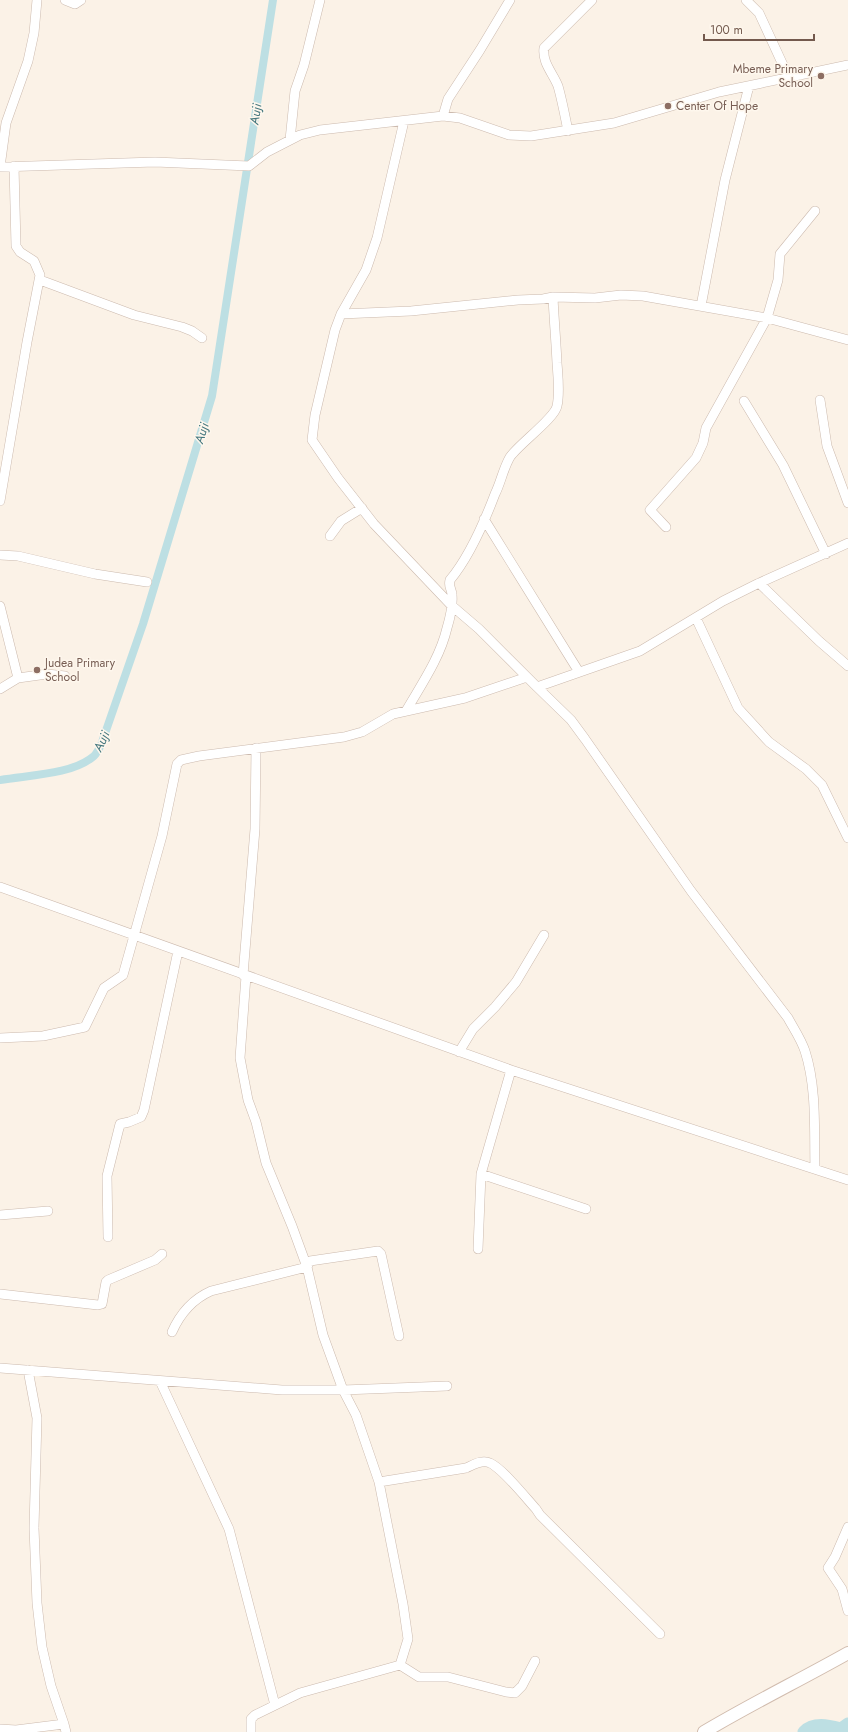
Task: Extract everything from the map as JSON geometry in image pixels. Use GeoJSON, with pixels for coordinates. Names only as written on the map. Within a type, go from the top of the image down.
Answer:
{"type":"FeatureCollection","features":[{"type":"Feature","properties":{"kind":"main road"},"geometry":{"type":"LineString","coordinates":[[704,1732],[745,1708],[797,1682],[848,1653]]}},
{"type":"Feature","properties":{"kind":"street"},"geometry":{"type":"LineString","coordinates":[[37,0],[34,33],[28,60],[6,123],[0,167],[155,162],[250,166],[267,152],[300,135],[320,130],[443,116],[460,118],[509,135],[520,137],[614,123],[719,92],[848,65]]}},
{"type":"Feature","properties":{"kind":"street"},"geometry":{"type":"LineString","coordinates":[[65,0],[75,4],[81,0]]}},
{"type":"Feature","properties":{"kind":"street"},"geometry":{"type":"LineString","coordinates":[[290,140],[295,91],[304,65],[320,0]]}},
{"type":"Feature","properties":{"kind":"street"},"geometry":{"type":"LineString","coordinates":[[443,116],[448,99],[510,0]]}},
{"type":"Feature","properties":{"kind":"street"},"geometry":{"type":"LineString","coordinates":[[568,131],[557,84],[545,60],[544,48],[592,0]]}},
{"type":"Feature","properties":{"kind":"street"},"geometry":{"type":"LineString","coordinates":[[746,0],[759,13],[789,78]]}},
{"type":"Feature","properties":{"kind":"street"},"geometry":{"type":"LineString","coordinates":[[701,306],[725,180],[749,86]]}},
{"type":"Feature","properties":{"kind":"street"},"geometry":{"type":"LineString","coordinates":[[404,121],[377,238],[366,270],[340,314],[314,420],[312,440],[326,461],[374,524],[451,605],[479,629],[571,720],[691,891],[788,1018],[805,1051],[810,1076],[813,1096],[815,1170]]}},
{"type":"Feature","properties":{"kind":"street"},"geometry":{"type":"LineString","coordinates":[[0,501],[27,342],[40,280],[40,271],[37,264],[20,252],[16,246],[14,166]]}},
{"type":"Feature","properties":{"kind":"street"},"geometry":{"type":"LineString","coordinates":[[666,527],[650,510],[696,458],[706,428],[767,318],[778,280],[780,254],[814,211]]}},
{"type":"Feature","properties":{"kind":"street"},"geometry":{"type":"LineString","coordinates":[[40,280],[134,316],[182,326],[202,338]]}},
{"type":"Feature","properties":{"kind":"street"},"geometry":{"type":"LineString","coordinates":[[406,711],[432,667],[447,630],[452,595],[449,585],[450,580],[466,554],[484,519],[496,493],[504,469],[511,456],[528,437],[554,413],[557,407],[558,380],[553,296]]}},
{"type":"Feature","properties":{"kind":"street"},"geometry":{"type":"LineString","coordinates":[[340,314],[411,311],[518,300],[543,299],[553,296],[595,298],[643,296],[767,318],[848,340]]}},
{"type":"Feature","properties":{"kind":"street"},"geometry":{"type":"LineString","coordinates":[[820,400],[827,446],[848,503]]}},
{"type":"Feature","properties":{"kind":"street"},"geometry":{"type":"LineString","coordinates":[[744,401],[783,465],[826,554]]}},
{"type":"Feature","properties":{"kind":"street"},"geometry":{"type":"LineString","coordinates":[[330,536],[341,521],[362,508]]}},
{"type":"Feature","properties":{"kind":"street"},"geometry":{"type":"LineString","coordinates":[[484,519],[579,672]]}},
{"type":"Feature","properties":{"kind":"street"},"geometry":{"type":"LineString","coordinates":[[537,687],[640,651],[723,601],[759,583],[848,544]]}},
{"type":"Feature","properties":{"kind":"street"},"geometry":{"type":"LineString","coordinates":[[0,555],[18,556],[95,574],[147,582]]}},
{"type":"Feature","properties":{"kind":"street"},"geometry":{"type":"LineString","coordinates":[[759,583],[819,641],[848,666]]}},
{"type":"Feature","properties":{"kind":"street"},"geometry":{"type":"LineString","coordinates":[[0,606],[18,678]]}},
{"type":"Feature","properties":{"kind":"street"},"geometry":{"type":"LineString","coordinates":[[696,618],[738,708],[769,742],[806,769],[822,785],[848,838]]}},
{"type":"Feature","properties":{"kind":"street"},"geometry":{"type":"LineString","coordinates":[[0,689],[18,678],[47,674],[65,676]]}},
{"type":"Feature","properties":{"kind":"street"},"geometry":{"type":"LineString","coordinates":[[0,1038],[43,1036],[85,1027],[104,988],[123,975],[162,836],[178,764],[181,760],[256,748],[344,737],[362,732],[393,714],[464,698],[528,676]]}},
{"type":"Feature","properties":{"kind":"street"},"geometry":{"type":"LineString","coordinates":[[256,748],[255,829],[240,1046],[243,1078],[266,1163],[307,1267],[323,1335],[344,1390],[356,1415],[379,1482],[403,1604],[408,1639],[400,1665]]}},
{"type":"Feature","properties":{"kind":"street"},"geometry":{"type":"LineString","coordinates":[[0,887],[511,1070],[848,1180]]}},
{"type":"Feature","properties":{"kind":"street"},"geometry":{"type":"LineString","coordinates":[[459,1052],[473,1028],[495,1008],[516,982],[544,935]]}},
{"type":"Feature","properties":{"kind":"street"},"geometry":{"type":"LineString","coordinates":[[108,1237],[107,1176],[120,1124],[141,1117],[144,1110],[178,951]]}},
{"type":"Feature","properties":{"kind":"street"},"geometry":{"type":"LineString","coordinates":[[478,1248],[481,1174],[511,1070]]}},
{"type":"Feature","properties":{"kind":"street"},"geometry":{"type":"LineString","coordinates":[[481,1174],[586,1209]]}},
{"type":"Feature","properties":{"kind":"street"},"geometry":{"type":"LineString","coordinates":[[0,1215],[48,1211]]}},
{"type":"Feature","properties":{"kind":"street"},"geometry":{"type":"LineString","coordinates":[[172,1332],[180,1315],[198,1298],[211,1291],[307,1267],[310,1261],[319,1258],[378,1251],[381,1254],[399,1336]]}},
{"type":"Feature","properties":{"kind":"street"},"geometry":{"type":"LineString","coordinates":[[0,1294],[98,1305],[102,1304],[106,1282],[108,1280],[155,1260],[162,1254]]}},
{"type":"Feature","properties":{"kind":"street"},"geometry":{"type":"LineString","coordinates":[[0,1368],[282,1390],[344,1390],[446,1386]]}},
{"type":"Feature","properties":{"kind":"street"},"geometry":{"type":"LineString","coordinates":[[0,1728],[16,1730],[65,1728],[51,1686],[42,1647],[36,1603],[34,1528],[37,1418],[28,1370]]}},
{"type":"Feature","properties":{"kind":"street"},"geometry":{"type":"LineString","coordinates":[[160,1381],[229,1529],[275,1705]]}},
{"type":"Feature","properties":{"kind":"street"},"geometry":{"type":"LineString","coordinates":[[379,1482],[466,1468],[477,1463],[489,1462],[501,1471],[540,1515],[660,1634]]}},
{"type":"Feature","properties":{"kind":"street"},"geometry":{"type":"LineString","coordinates":[[848,1527],[835,1558],[828,1568],[842,1589],[848,1611]]}},
{"type":"Feature","properties":{"kind":"street"},"geometry":{"type":"LineString","coordinates":[[251,1732],[251,1719],[255,1714],[300,1693],[400,1665],[419,1677],[448,1677],[515,1693],[522,1686],[535,1661]]}},
{"type":"Feature","properties":{"kind":"waterway","name":"Auji"},"geometry":{"type":"LineString","coordinates":[[0,780],[62,771],[74,767],[94,756],[101,745],[143,624],[212,396],[273,0]]}},
{"type":"Feature","properties":{"kind":"waterway"},"geometry":{"type":"LineString","coordinates":[[804,1732],[817,1726],[827,1726],[841,1729],[848,1724]]}},
{"type":"Feature","properties":{"kind":"place","name":"Mbeme Primary School"},"geometry":{"type":"Point","coordinates":[821,76]}},
{"type":"Feature","properties":{"kind":"place","name":"Center Of Hope"},"geometry":{"type":"Point","coordinates":[668,106]}},
{"type":"Feature","properties":{"kind":"place","name":"Judea Primary School"},"geometry":{"type":"Point","coordinates":[37,670]}}]}
